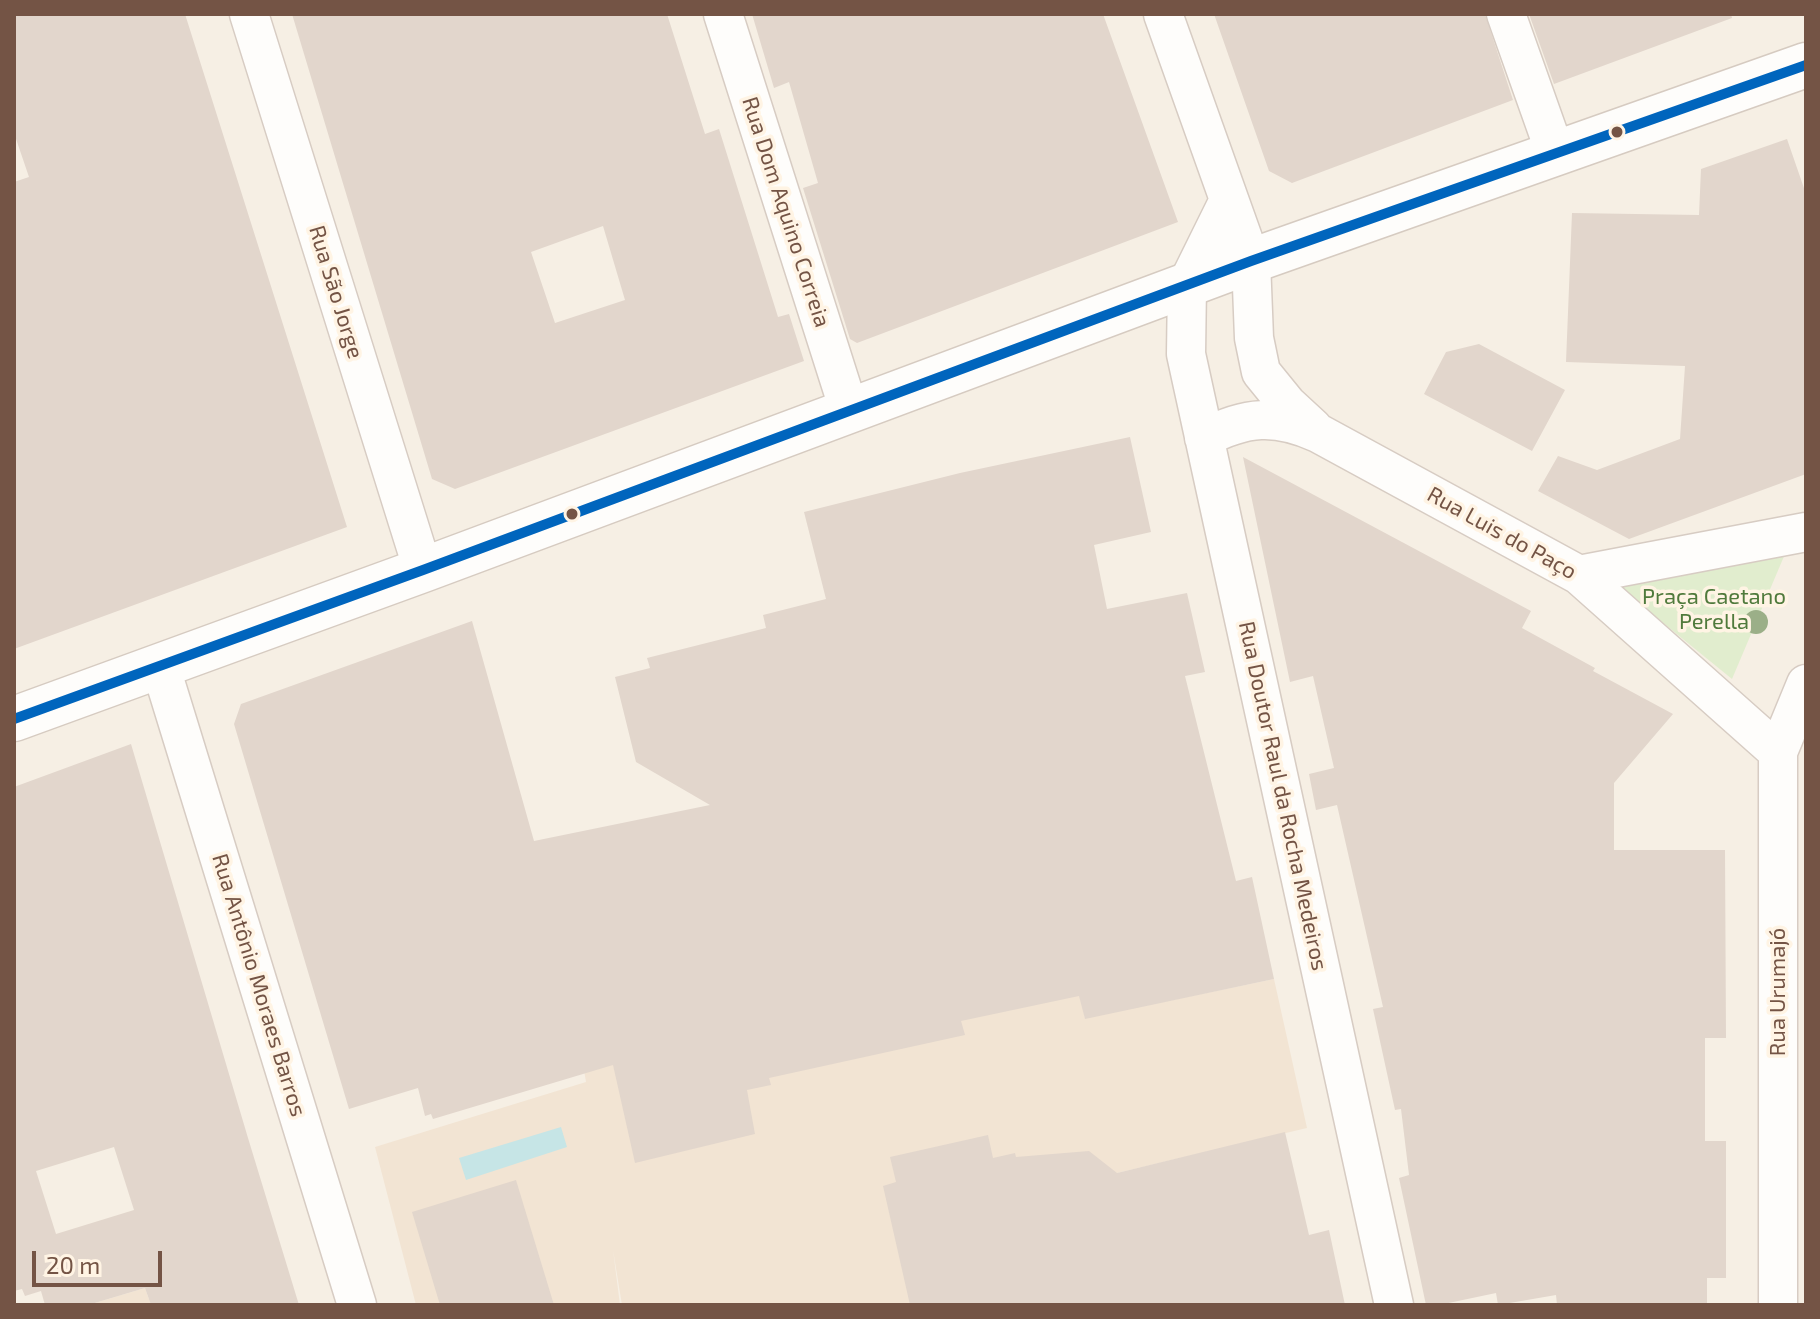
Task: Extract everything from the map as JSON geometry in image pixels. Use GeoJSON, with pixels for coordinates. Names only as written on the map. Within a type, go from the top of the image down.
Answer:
{"type":"FeatureCollection","features":[{"type":"Feature","properties":{"kind":"main road"},"geometry":{"type":"LineString","coordinates":[[14,719],[1251,261],[1806,65]]}},
{"type":"Feature","properties":{"kind":"street","name":"Rua São Jorge"},"geometry":{"type":"LineString","coordinates":[[249,14],[423,570]]}},
{"type":"Feature","properties":{"kind":"street","name":"Rua Dom Aquino Correia"},"geometry":{"type":"LineString","coordinates":[[723,14],[849,410]]}},
{"type":"Feature","properties":{"kind":"street","name":"Rua Luis do Paço"},"geometry":{"type":"LineString","coordinates":[[1163,14],[1251,261],[1254,338],[1261,372],[1287,404],[1318,433]]}},
{"type":"Feature","properties":{"kind":"street"},"geometry":{"type":"LineString","coordinates":[[1506,14],[1556,155]]}},
{"type":"Feature","properties":{"kind":"street"},"geometry":{"type":"LineString","coordinates":[[1187,285],[1229,200]]}},
{"type":"Feature","properties":{"kind":"street","name":"Rua Doutor Raul da Rocha Medeiros"},"geometry":{"type":"LineString","coordinates":[[1187,285],[1186,354],[1394,1305]]}},
{"type":"Feature","properties":{"kind":"street","name":"Rua Luis do Paço"},"geometry":{"type":"LineString","coordinates":[[1204,438],[1226,427],[1261,420],[1297,423],[1579,575],[1778,752]]}},
{"type":"Feature","properties":{"kind":"street"},"geometry":{"type":"LineString","coordinates":[[1579,575],[1806,532]]}},
{"type":"Feature","properties":{"kind":"street","name":"Rua Antônio Moraes Barros"},"geometry":{"type":"LineString","coordinates":[[160,665],[357,1305]]}},
{"type":"Feature","properties":{"kind":"street","name":"Rua Urumajó"},"geometry":{"type":"LineString","coordinates":[[1778,1305],[1778,752],[1806,684]]}},
{"type":"Feature","properties":{"kind":"shaded area"},"geometry":{"type":"Polygon","coordinates":[[[1023,739],[1085,1018],[1274,979],[1307,1128],[1117,1173],[1146,1305],[622,1305],[613,1250],[620,1305],[416,1305],[375,1147],[586,1082],[579,1040],[1023,739]]]}},
{"type":"Feature","properties":{"kind":"shaded area"},"geometry":{"type":"Polygon","coordinates":[[[145,1288],[151,1305],[88,1305],[145,1288]]]}},
{"type":"Feature","properties":{"kind":"green space","name":"Praça Caetano Perella"},"geometry":{"type":"Polygon","coordinates":[[[1785,554],[1732,679],[1614,583],[1785,554]]]}},
{"type":"Feature","properties":{"kind":"water"},"geometry":{"type":"Polygon","coordinates":[[[561,1127],[567,1147],[466,1180],[459,1158],[561,1127]]]}},
{"type":"Feature","properties":{"kind":"building"},"geometry":{"type":"Polygon","coordinates":[[[14,14],[185,14],[347,527],[14,649],[14,182],[29,177],[14,133],[14,14]]]}},
{"type":"Feature","properties":{"kind":"building"},"geometry":{"type":"Polygon","coordinates":[[[292,14],[667,14],[705,134],[719,129],[778,317],[789,314],[804,361],[455,489],[432,479],[292,14]],[[603,226],[531,252],[555,323],[625,300],[603,226]]]}},
{"type":"Feature","properties":{"kind":"building"},"geometry":{"type":"Polygon","coordinates":[[[752,14],[1103,14],[1178,222],[857,343],[850,339],[803,188],[818,183],[789,82],[774,88],[752,14]]]}},
{"type":"Feature","properties":{"kind":"building"},"geometry":{"type":"Polygon","coordinates":[[[1214,14],[1485,14],[1513,100],[1292,183],[1269,171],[1214,14]]]}},
{"type":"Feature","properties":{"kind":"building"},"geometry":{"type":"Polygon","coordinates":[[[1529,14],[1731,14],[1732,18],[1554,84],[1529,14]]]}},
{"type":"Feature","properties":{"kind":"building"},"geometry":{"type":"Polygon","coordinates":[[[1787,139],[1806,194],[1806,474],[1629,539],[1538,491],[1558,456],[1597,470],[1680,439],[1685,366],[1566,362],[1572,213],[1699,215],[1701,169],[1787,139]]]}},
{"type":"Feature","properties":{"kind":"building"},"geometry":{"type":"Polygon","coordinates":[[[1479,344],[1565,390],[1532,451],[1424,394],[1446,352],[1479,344]]]}},
{"type":"Feature","properties":{"kind":"building"},"geometry":{"type":"Polygon","coordinates":[[[1130,437],[1151,532],[1094,545],[1107,609],[1187,593],[1205,672],[1185,676],[1236,881],[1252,877],[1274,979],[1085,1019],[1079,996],[961,1021],[965,1035],[769,1078],[771,1085],[747,1090],[755,1134],[635,1163],[613,1065],[433,1119],[431,1114],[425,1116],[418,1088],[349,1109],[234,724],[241,704],[472,621],[534,841],[710,805],[636,762],[615,677],[650,668],[647,658],[766,628],[763,615],[826,599],[804,512],[960,473],[1130,437]]]}},
{"type":"Feature","properties":{"kind":"building"},"geometry":{"type":"Polygon","coordinates":[[[1243,457],[1531,611],[1522,628],[1673,714],[1614,783],[1614,850],[1725,850],[1726,1038],[1705,1038],[1705,1141],[1726,1141],[1726,1278],[1707,1278],[1707,1305],[1557,1305],[1556,1295],[1498,1305],[1496,1293],[1426,1305],[1399,1178],[1409,1175],[1401,1109],[1395,1110],[1373,1009],[1383,1007],[1337,805],[1316,810],[1309,774],[1334,768],[1313,676],[1290,682],[1243,457]]]}},
{"type":"Feature","properties":{"kind":"building"},"geometry":{"type":"Polygon","coordinates":[[[131,744],[299,1305],[151,1305],[145,1288],[88,1305],[45,1305],[41,1291],[25,1296],[22,1289],[14,1291],[14,787],[131,744]],[[114,1147],[36,1171],[56,1234],[134,1210],[114,1147]]]}},
{"type":"Feature","properties":{"kind":"building"},"geometry":{"type":"Polygon","coordinates":[[[1285,1132],[1309,1235],[1329,1230],[1345,1305],[910,1305],[883,1186],[896,1182],[890,1157],[988,1135],[993,1158],[1015,1153],[1016,1157],[1089,1151],[1117,1173],[1285,1132]]]}},
{"type":"Feature","properties":{"kind":"building"},"geometry":{"type":"Polygon","coordinates":[[[516,1180],[554,1305],[440,1305],[412,1212],[516,1180]]]}},
{"type":"Feature","properties":{"kind":"transit line"},"geometry":{"type":"LineString","coordinates":[[14,719],[1251,261],[1806,65]]}}]}
